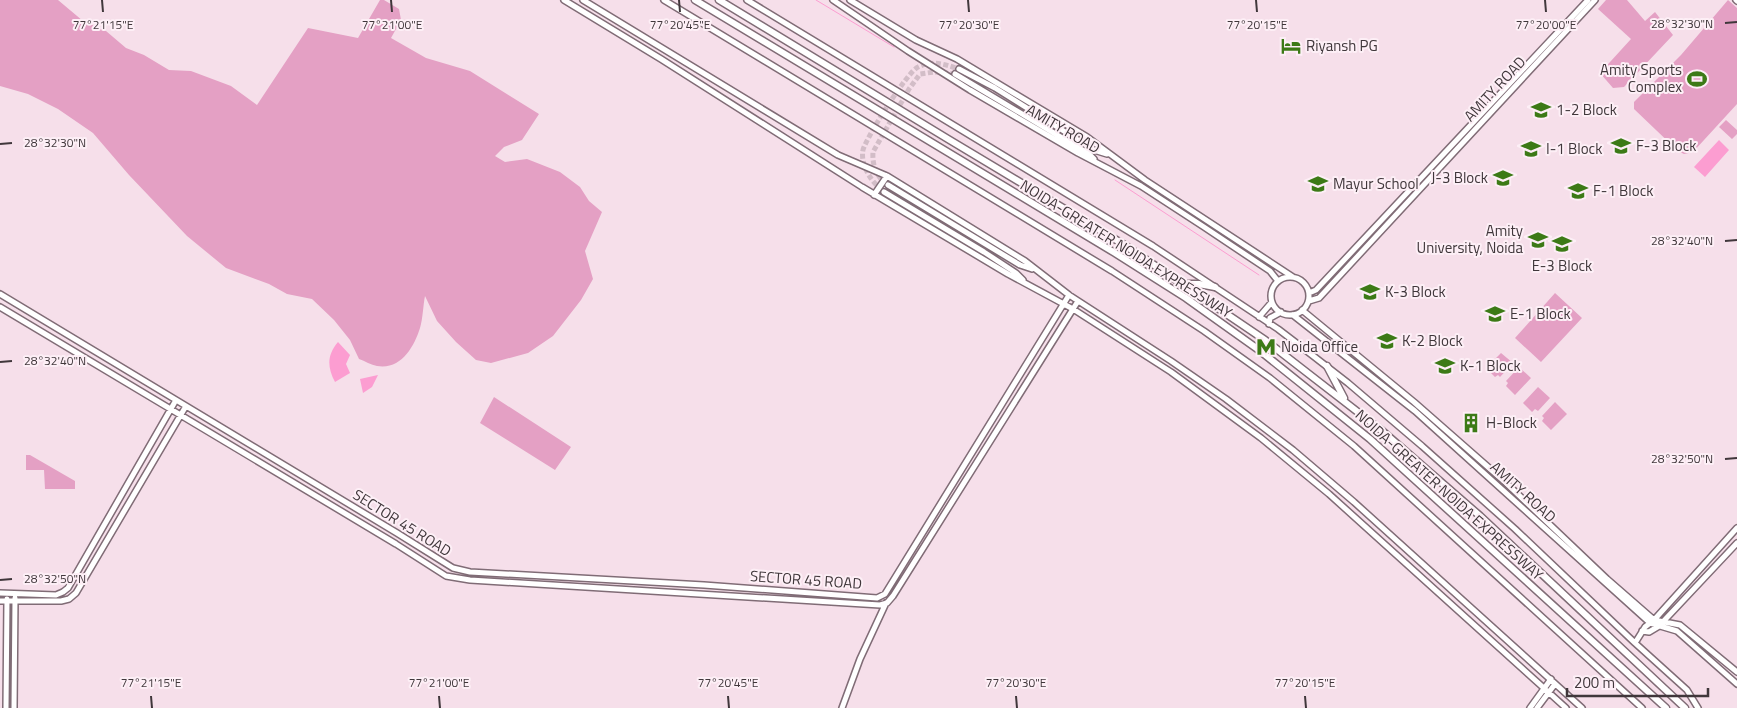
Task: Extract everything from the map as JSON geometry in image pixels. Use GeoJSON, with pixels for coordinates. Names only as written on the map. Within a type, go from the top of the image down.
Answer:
{"type":"FeatureCollection","features":[{"type":"Feature","properties":{"kind":"highway","name":"NOIDA-GREATER NOIDA EXPRESSWAY"},"geometry":{"type":"LineString","coordinates":[[695,0],[1123,258],[1186,298],[1258,350],[1370,439],[1666,708]]}},
{"type":"Feature","properties":{"kind":"highway","name":"NOIDA-GREATER NOIDA EXPRESSWAY"},"geometry":{"type":"LineString","coordinates":[[719,0],[1123,244],[1265,340],[1381,430],[1480,516],[1685,708]]}},
{"type":"Feature","properties":{"kind":"highway"},"geometry":{"type":"LineString","coordinates":[[1182,284],[1200,284],[1215,287]]}},
{"type":"Feature","properties":{"kind":"highway"},"geometry":{"type":"LineString","coordinates":[[1327,366],[1345,401]]}},
{"type":"Feature","properties":{"kind":"street"},"geometry":{"type":"LineString","coordinates":[[564,0],[874,194],[1026,284],[1073,309],[1171,372],[1275,450],[1329,494],[1566,708]]}},
{"type":"Feature","properties":{"kind":"street"},"geometry":{"type":"LineString","coordinates":[[583,0],[838,155],[887,176],[1036,270],[1069,295],[1172,361],[1226,399],[1293,450],[1354,502],[1582,708]]}},
{"type":"Feature","properties":{"kind":"street"},"geometry":{"type":"LineString","coordinates":[[664,0],[1112,271],[1204,331],[1270,378],[1354,446],[1642,708]]}},
{"type":"Feature","properties":{"kind":"street"},"geometry":{"type":"LineString","coordinates":[[746,0],[1032,174],[1095,210],[1215,287],[1327,366],[1429,452],[1515,529],[1687,690],[1698,708]]}},
{"type":"Feature","properties":{"kind":"street","name":"AMITY ROAD"},"geometry":{"type":"LineString","coordinates":[[833,0],[962,85],[1141,186],[1270,271],[1278,281]]}},
{"type":"Feature","properties":{"kind":"street","name":"AMITY ROAD"},"geometry":{"type":"LineString","coordinates":[[850,0],[916,40],[957,59],[1087,137],[1146,180],[1293,277]]}},
{"type":"Feature","properties":{"kind":"street","name":"AMITY ROAD"},"geometry":{"type":"LineString","coordinates":[[1309,293],[1316,290],[1588,0]]}},
{"type":"Feature","properties":{"kind":"street","name":"AMITY ROAD"},"geometry":{"type":"LineString","coordinates":[[1308,301],[1319,298],[1595,0]]}},
{"type":"Feature","properties":{"kind":"street"},"geometry":{"type":"LineString","coordinates":[[1100,164],[1089,154],[957,71],[995,88],[1094,150],[1111,155]]}},
{"type":"Feature","properties":{"kind":"street"},"geometry":{"type":"LineString","coordinates":[[874,194],[887,176]]}},
{"type":"Feature","properties":{"kind":"street"},"geometry":{"type":"LineString","coordinates":[[888,185],[1020,265],[1036,270]]}},
{"type":"Feature","properties":{"kind":"street"},"geometry":{"type":"LineString","coordinates":[[884,192],[1016,273],[1026,284]]}},
{"type":"Feature","properties":{"kind":"street"},"geometry":{"type":"LineString","coordinates":[[1287,277],[1293,277],[1301,281],[1309,293],[1308,301],[1302,310],[1293,315],[1281,312],[1274,306],[1271,292],[1278,281],[1287,277]]}},
{"type":"Feature","properties":{"kind":"street","name":"SECTOR 45 ROAD"},"geometry":{"type":"LineString","coordinates":[[0,294],[453,568],[470,572],[704,585],[877,598],[884,595]]}},
{"type":"Feature","properties":{"kind":"street"},"geometry":{"type":"LineString","coordinates":[[887,603],[884,595],[1069,295]]}},
{"type":"Feature","properties":{"kind":"street"},"geometry":{"type":"LineString","coordinates":[[842,708],[860,659],[887,603],[897,590],[1078,301]]}},
{"type":"Feature","properties":{"kind":"street"},"geometry":{"type":"LineString","coordinates":[[1259,317],[1272,302]]}},
{"type":"Feature","properties":{"kind":"street","name":"SECTOR 45 ROAD"},"geometry":{"type":"LineString","coordinates":[[0,307],[396,544],[446,576],[635,591],[876,605],[887,603]]}},
{"type":"Feature","properties":{"kind":"street","name":"AMITY ROAD"},"geometry":{"type":"LineString","coordinates":[[1302,310],[1327,333],[1414,402],[1476,456],[1652,622],[1680,625],[1737,672]]}},
{"type":"Feature","properties":{"kind":"street"},"geometry":{"type":"LineString","coordinates":[[1269,324],[1270,318],[1281,312]]}},
{"type":"Feature","properties":{"kind":"street","name":"AMITY ROAD"},"geometry":{"type":"LineString","coordinates":[[1293,315],[1415,411],[1652,622],[1677,632],[1737,684]]}},
{"type":"Feature","properties":{"kind":"street"},"geometry":{"type":"LineString","coordinates":[[0,593],[56,595],[68,588],[176,400]]}},
{"type":"Feature","properties":{"kind":"street"},"geometry":{"type":"LineString","coordinates":[[0,601],[61,602],[70,599],[76,593],[186,406]]}},
{"type":"Feature","properties":{"kind":"street"},"geometry":{"type":"LineString","coordinates":[[1635,643],[1645,627],[1652,622],[1737,528]]}},
{"type":"Feature","properties":{"kind":"street"},"geometry":{"type":"LineString","coordinates":[[1642,631],[1649,632],[1664,622],[1737,543]]}},
{"type":"Feature","properties":{"kind":"street"},"geometry":{"type":"LineString","coordinates":[[6,708],[7,593]]}},
{"type":"Feature","properties":{"kind":"street"},"geometry":{"type":"LineString","coordinates":[[14,708],[15,593]]}},
{"type":"Feature","properties":{"kind":"street"},"geometry":{"type":"LineString","coordinates":[[1537,708],[1551,679]]}},
{"type":"Feature","properties":{"kind":"street"},"geometry":{"type":"LineString","coordinates":[[1530,708],[1546,690],[1555,684]]}},
{"type":"Feature","properties":{"kind":"shaded area"},"geometry":{"type":"Polygon","coordinates":[[[0,0],[58,0],[83,21],[106,31],[126,48],[144,55],[169,70],[191,71],[231,86],[257,105],[308,28],[358,38],[380,0],[384,0],[399,9],[401,20],[391,38],[426,58],[470,71],[539,114],[522,140],[504,147],[495,156],[505,162],[527,159],[560,172],[580,187],[589,201],[602,212],[585,251],[593,279],[581,300],[553,336],[528,353],[491,363],[476,360],[437,321],[425,296],[420,328],[414,343],[400,361],[385,366],[375,365],[359,359],[350,340],[334,320],[312,299],[287,294],[269,284],[226,268],[187,236],[129,175],[93,133],[58,109],[28,94],[0,86],[0,0]]]}},
{"type":"Feature","properties":{"kind":"shaded area"},"geometry":{"type":"Polygon","coordinates":[[[1606,0],[1627,0],[1645,21],[1655,12],[1673,35],[1624,87],[1613,88],[1600,73],[1631,39],[1598,9],[1606,0]]]}},
{"type":"Feature","properties":{"kind":"shaded area","name":"Amity Sports Complex"},"geometry":{"type":"Polygon","coordinates":[[[1728,0],[1737,8],[1737,104],[1693,152],[1684,154],[1678,151],[1634,109],[1634,102],[1681,55],[1728,0]]]}},
{"type":"Feature","properties":{"kind":"shaded area"},"geometry":{"type":"Polygon","coordinates":[[[1726,120],[1737,130],[1737,134],[1732,139],[1719,127],[1726,120]]]}},
{"type":"Feature","properties":{"kind":"shaded area"},"geometry":{"type":"Polygon","coordinates":[[[1719,140],[1729,150],[1705,177],[1694,167],[1719,140]]]}},
{"type":"Feature","properties":{"kind":"shaded area"},"geometry":{"type":"Polygon","coordinates":[[[1555,293],[1582,318],[1541,362],[1515,338],[1555,293]]]}},
{"type":"Feature","properties":{"kind":"shaded area"},"geometry":{"type":"Polygon","coordinates":[[[338,342],[350,355],[346,364],[350,373],[335,382],[329,361],[338,342]]]}},
{"type":"Feature","properties":{"kind":"shaded area"},"geometry":{"type":"Polygon","coordinates":[[[1501,353],[1513,363],[1500,377],[1498,375],[1495,377],[1486,368],[1501,353]]]}},
{"type":"Feature","properties":{"kind":"shaded area"},"geometry":{"type":"Polygon","coordinates":[[[1519,367],[1531,378],[1515,395],[1506,386],[1508,383],[1506,381],[1519,367]]]}},
{"type":"Feature","properties":{"kind":"shaded area"},"geometry":{"type":"Polygon","coordinates":[[[378,375],[372,387],[363,393],[360,379],[378,375]]]}},
{"type":"Feature","properties":{"kind":"shaded area"},"geometry":{"type":"Polygon","coordinates":[[[1538,387],[1550,398],[1538,411],[1535,409],[1532,412],[1523,403],[1538,387]]]}},
{"type":"Feature","properties":{"kind":"shaded area"},"geometry":{"type":"Polygon","coordinates":[[[494,397],[571,447],[555,470],[480,423],[494,397]]]}},
{"type":"Feature","properties":{"kind":"shaded area"},"geometry":{"type":"Polygon","coordinates":[[[1555,402],[1567,414],[1551,430],[1542,421],[1544,418],[1542,416],[1555,402]]]}},
{"type":"Feature","properties":{"kind":"shaded area"},"geometry":{"type":"Polygon","coordinates":[[[26,455],[30,455],[75,481],[75,489],[45,489],[44,470],[26,470],[26,455]]]}},
{"type":"Feature","properties":{"kind":"waterway"},"geometry":{"type":"LineString","coordinates":[[816,0],[894,47]]}},
{"type":"Feature","properties":{"kind":"waterway"},"geometry":{"type":"LineString","coordinates":[[1115,180],[1259,275]]}},
{"type":"Feature","properties":{"kind":"tunnel"},"geometry":{"type":"LineString","coordinates":[[882,190],[867,172],[863,161],[863,150],[888,106],[905,80],[918,67],[933,63],[959,69]]}},
{"type":"Feature","properties":{"kind":"tunnel"},"geometry":{"type":"LineString","coordinates":[[886,184],[875,170],[873,152],[909,89],[920,74],[934,72],[955,74]]}},
{"type":"Feature","properties":{"kind":"place","name":"Riyansh PG"},"geometry":{"type":"Point","coordinates":[1291,46]}},
{"type":"Feature","properties":{"kind":"place","name":"Amity Sports Complex"},"geometry":{"type":"Point","coordinates":[1697,79]}},
{"type":"Feature","properties":{"kind":"place","name":"1-2 Block"},"geometry":{"type":"Point","coordinates":[1541,110]}},
{"type":"Feature","properties":{"kind":"place","name":"F-3 Block"},"geometry":{"type":"Point","coordinates":[1621,146]}},
{"type":"Feature","properties":{"kind":"place","name":"I-1 Block"},"geometry":{"type":"Point","coordinates":[1531,149]}},
{"type":"Feature","properties":{"kind":"place","name":"J-3 Block"},"geometry":{"type":"Point","coordinates":[1503,178]}},
{"type":"Feature","properties":{"kind":"place","name":"Mayur School"},"geometry":{"type":"Point","coordinates":[1318,184]}},
{"type":"Feature","properties":{"kind":"place","name":"F-1 Block"},"geometry":{"type":"Point","coordinates":[1578,191]}},
{"type":"Feature","properties":{"kind":"place","name":"Amity University, Noida"},"geometry":{"type":"Point","coordinates":[1538,240]}},
{"type":"Feature","properties":{"kind":"place","name":"E-3 Block"},"geometry":{"type":"Point","coordinates":[1562,244]}},
{"type":"Feature","properties":{"kind":"place","name":"K-3 Block"},"geometry":{"type":"Point","coordinates":[1370,292]}},
{"type":"Feature","properties":{"kind":"place","name":"E-1 Block"},"geometry":{"type":"Point","coordinates":[1495,314]}},
{"type":"Feature","properties":{"kind":"place","name":"K-2 Block"},"geometry":{"type":"Point","coordinates":[1387,341]}},
{"type":"Feature","properties":{"kind":"place","name":"Noida Office"},"geometry":{"type":"Point","coordinates":[1266,347]}},
{"type":"Feature","properties":{"kind":"place","name":"K-1 Block"},"geometry":{"type":"Point","coordinates":[1445,366]}},
{"type":"Feature","properties":{"kind":"place","name":"H-Block"},"geometry":{"type":"Point","coordinates":[1471,423]}}]}
